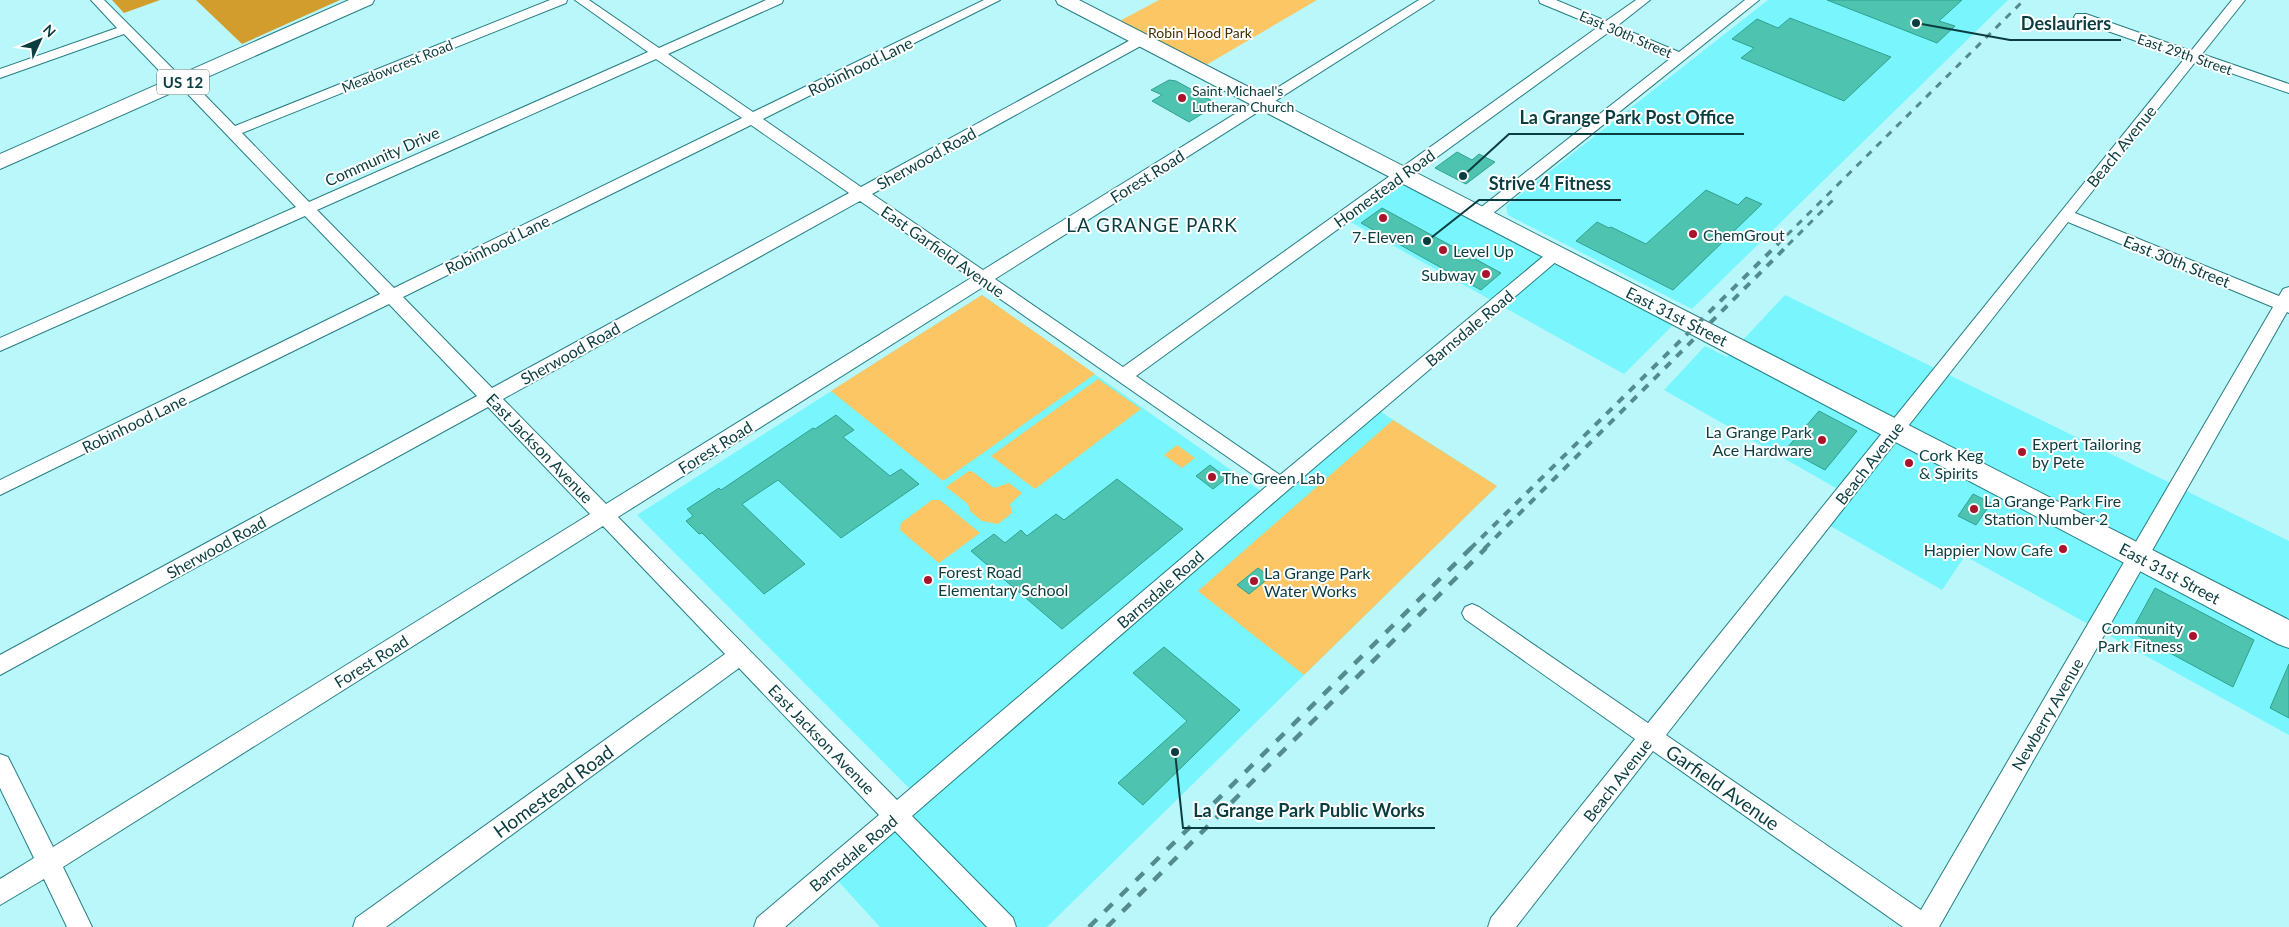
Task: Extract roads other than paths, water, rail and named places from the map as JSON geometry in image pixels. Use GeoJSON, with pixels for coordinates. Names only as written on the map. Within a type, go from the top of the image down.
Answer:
{"type":"FeatureCollection","features":[{"type":"Feature","properties":{"kind":"main road","name":"US 12"},"geometry":{"type":"LineString","coordinates":[[0,162],[365,0]]}},
{"type":"Feature","properties":{"kind":"main road","name":"East 31st Street"},"geometry":{"type":"LineString","coordinates":[[1065,0],[2289,635]]}},
{"type":"Feature","properties":{"kind":"street"},"geometry":{"type":"LineString","coordinates":[[97,0],[181,82]]}},
{"type":"Feature","properties":{"kind":"street","name":"Meadowcrest Road"},"geometry":{"type":"LineString","coordinates":[[233,132],[561,0]]}},
{"type":"Feature","properties":{"kind":"street","name":"East Garfield Avenue"},"geometry":{"type":"LineString","coordinates":[[581,0],[754,118],[1281,485]]}},
{"type":"Feature","properties":{"kind":"street","name":"Community Drive"},"geometry":{"type":"LineString","coordinates":[[0,345],[778,0]]}},
{"type":"Feature","properties":{"kind":"street","name":"Robinhood Lane"},"geometry":{"type":"LineString","coordinates":[[0,488],[994,0]]}},
{"type":"Feature","properties":{"kind":"street","name":"Forest Road"},"geometry":{"type":"LineString","coordinates":[[0,893],[1428,0]]}},
{"type":"Feature","properties":{"kind":"street","name":"East 30th Street"},"geometry":{"type":"LineString","coordinates":[[1545,0],[1680,57]]}},
{"type":"Feature","properties":{"kind":"street","name":"Homestead Road"},"geometry":{"type":"LineString","coordinates":[[1123,376],[1644,0]]}},
{"type":"Feature","properties":{"kind":"street"},"geometry":{"type":"LineString","coordinates":[[1481,215],[1753,0]]}},
{"type":"Feature","properties":{"kind":"street","name":"Beach Avenue"},"geometry":{"type":"LineString","coordinates":[[1500,927],[2065,215],[2239,0]]}},
{"type":"Feature","properties":{"kind":"street","name":"East 29th Street"},"geometry":{"type":"LineString","coordinates":[[2081,17],[2289,89]]}},
{"type":"Feature","properties":{"kind":"street"},"geometry":{"type":"LineString","coordinates":[[0,74],[126,30]]}},
{"type":"Feature","properties":{"kind":"street","name":"Sherwood Road"},"geometry":{"type":"LineString","coordinates":[[0,666],[1141,40]]}},
{"type":"Feature","properties":{"kind":"street","name":"East Jackson Avenue"},"geometry":{"type":"LineString","coordinates":[[181,82],[233,132],[1004,927]]}},
{"type":"Feature","properties":{"kind":"street","name":"East 30th Street"},"geometry":{"type":"LineString","coordinates":[[2065,215],[2287,301]]}},
{"type":"Feature","properties":{"kind":"street","name":"Barnsdale Road"},"geometry":{"type":"LineString","coordinates":[[766,927],[1281,485],[1557,254]]}},
{"type":"Feature","properties":{"kind":"street","name":"Newberry Avenue"},"geometry":{"type":"LineString","coordinates":[[1924,927],[2287,301]]}},
{"type":"Feature","properties":{"kind":"street","name":"Garfield Avenue"},"geometry":{"type":"LineString","coordinates":[[1472,613],[1924,927]]}},
{"type":"Feature","properties":{"kind":"street","name":"Homestead Road"},"geometry":{"type":"LineString","coordinates":[[365,927],[741,655]]}},
{"type":"Feature","properties":{"kind":"street"},"geometry":{"type":"LineString","coordinates":[[0,764],[80,927]]}},
{"type":"Feature","properties":{"kind":"railway"},"geometry":{"type":"LineString","coordinates":[[1777,245],[2024,0]]}},
{"type":"Feature","properties":{"kind":"railway"},"geometry":{"type":"LineString","coordinates":[[1484,549],[1837,196]]}},
{"type":"Feature","properties":{"kind":"railway"},"geometry":{"type":"LineString","coordinates":[[1470,549],[1778,244]]}},
{"type":"Feature","properties":{"kind":"railway"},"geometry":{"type":"LineString","coordinates":[[1089,927],[1471,548]]}},
{"type":"Feature","properties":{"kind":"railway"},"geometry":{"type":"LineString","coordinates":[[1107,927],[1486,548]]}},
{"type":"Feature","properties":{"kind":"place","name":"Deslauriers"},"geometry":{"type":"Point","coordinates":[1916,23]}},
{"type":"Feature","properties":{"kind":"place","name":"Saint Michael's Lutheran Church"},"geometry":{"type":"Point","coordinates":[1182,98]}},
{"type":"Feature","properties":{"kind":"place","name":"La Grange Park Post Office"},"geometry":{"type":"Point","coordinates":[1463,176]}},
{"type":"Feature","properties":{"kind":"place","name":"7-Eleven"},"geometry":{"type":"Point","coordinates":[1383,218]}},
{"type":"Feature","properties":{"kind":"place","name":"ChemGrout"},"geometry":{"type":"Point","coordinates":[1693,234]}},
{"type":"Feature","properties":{"kind":"place","name":"Strive 4 Fitness"},"geometry":{"type":"Point","coordinates":[1427,241]}},
{"type":"Feature","properties":{"kind":"place","name":"Level Up"},"geometry":{"type":"Point","coordinates":[1443,250]}},
{"type":"Feature","properties":{"kind":"place","name":"Subway"},"geometry":{"type":"Point","coordinates":[1486,274]}},
{"type":"Feature","properties":{"kind":"place","name":"La Grange Park Ace Hardware"},"geometry":{"type":"Point","coordinates":[1822,440]}},
{"type":"Feature","properties":{"kind":"place","name":"Expert Tailoring by Pete"},"geometry":{"type":"Point","coordinates":[2022,452]}},
{"type":"Feature","properties":{"kind":"place","name":"Cork Keg & Spirits"},"geometry":{"type":"Point","coordinates":[1909,463]}},
{"type":"Feature","properties":{"kind":"place","name":"The Green Lab"},"geometry":{"type":"Point","coordinates":[1212,477]}},
{"type":"Feature","properties":{"kind":"place","name":"La Grange Park Fire Station Number 2"},"geometry":{"type":"Point","coordinates":[1974,509]}},
{"type":"Feature","properties":{"kind":"place","name":"Happier Now Cafe"},"geometry":{"type":"Point","coordinates":[2063,549]}},
{"type":"Feature","properties":{"kind":"place","name":"Forest Road Elementary School"},"geometry":{"type":"Point","coordinates":[928,580]}},
{"type":"Feature","properties":{"kind":"place","name":"La Grange Park Water Works"},"geometry":{"type":"Point","coordinates":[1254,581]}},
{"type":"Feature","properties":{"kind":"place","name":"Community Park Fitness"},"geometry":{"type":"Point","coordinates":[2193,636]}},
{"type":"Feature","properties":{"kind":"place","name":"La Grange Park Public Works"},"geometry":{"type":"Point","coordinates":[1175,752]}},
{"type":"Feature","properties":{"kind":"district","name":"LA GRANGE PARK"},"geometry":{"type":"Point","coordinates":[1152,224]}},
{"type":"Feature","properties":{"kind":"park label","name":"Robin Hood Park"},"geometry":{"type":"Point","coordinates":[1200,32]}}]}
